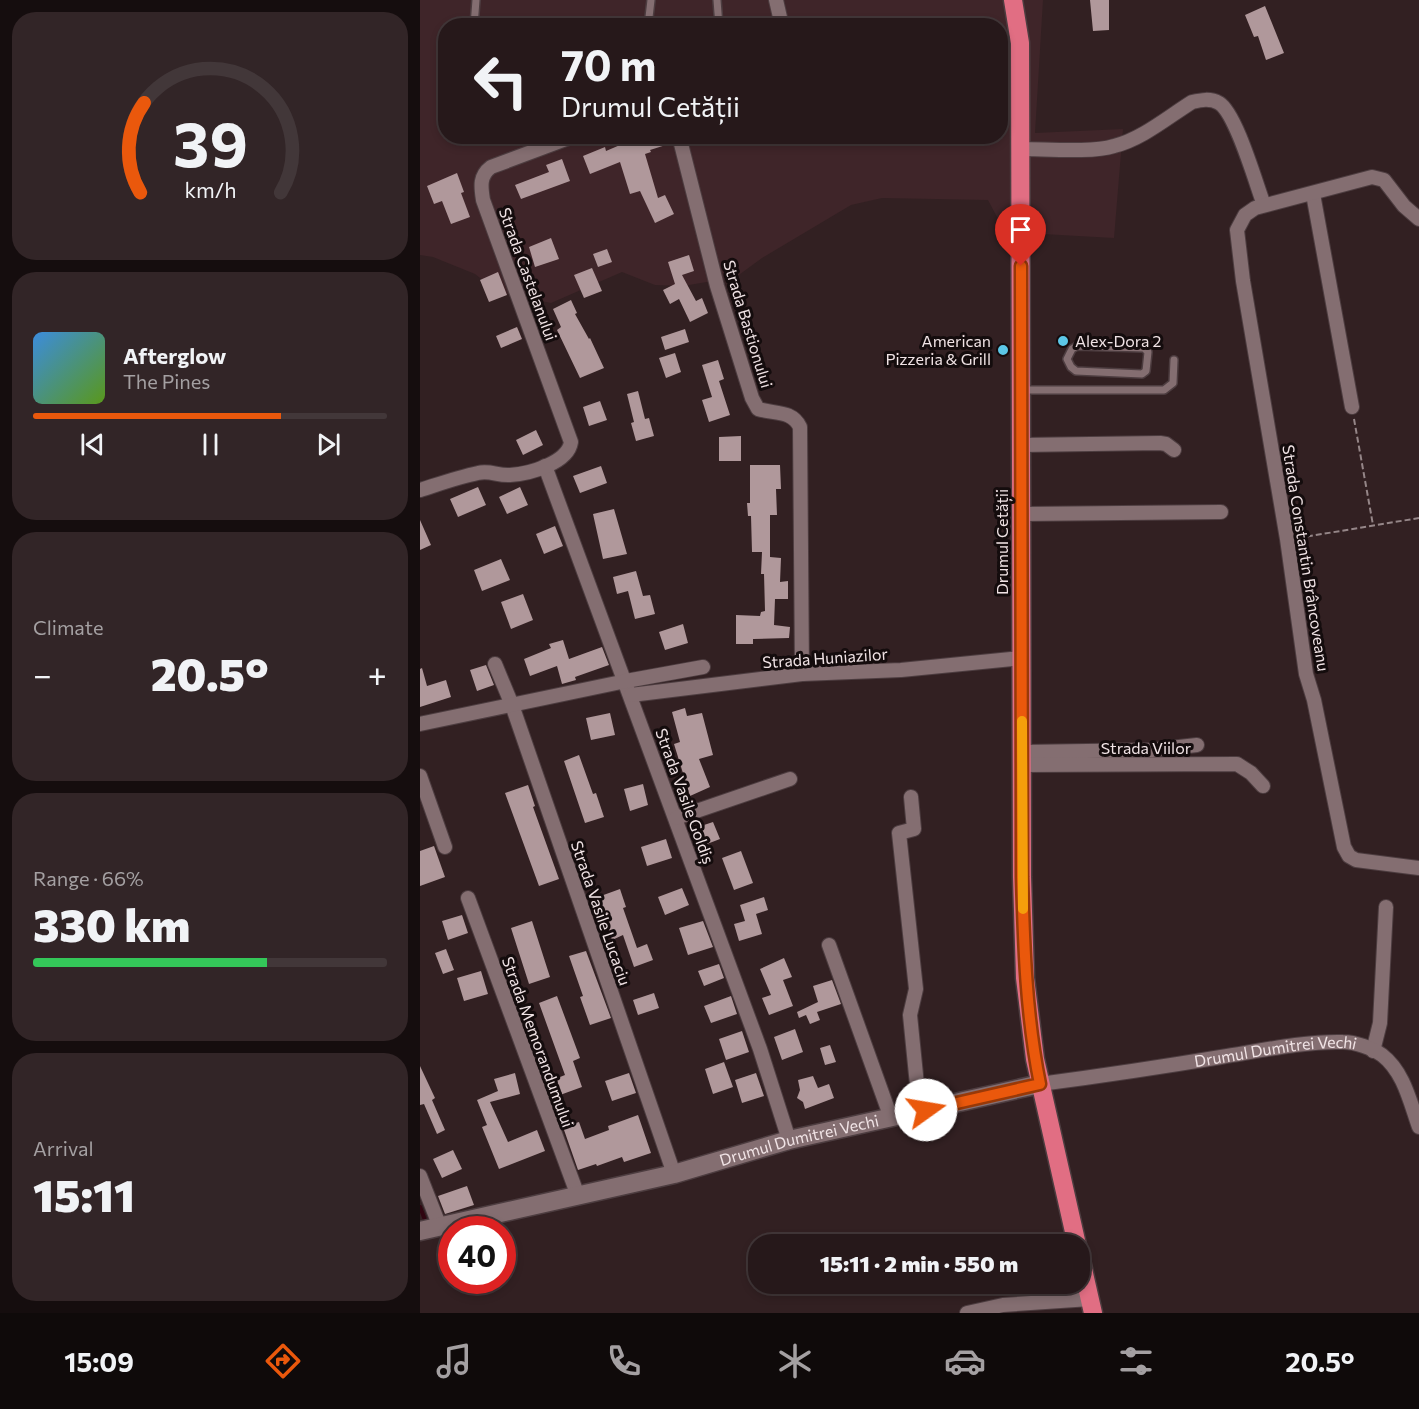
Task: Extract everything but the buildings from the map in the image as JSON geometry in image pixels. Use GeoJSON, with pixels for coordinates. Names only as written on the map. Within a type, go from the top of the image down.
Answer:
{"type":"FeatureCollection","features":[{"type":"Feature","properties":{"kind":"highway","name":"Drumul Cetății"},"geometry":{"type":"LineString","coordinates":[[1013,0],[1020,43],[1022,759],[1025,978],[1035,1059],[1074,1234]]}},
{"type":"Feature","properties":{"kind":"street"},"geometry":{"type":"LineString","coordinates":[[776,0],[780,18]]}},
{"type":"Feature","properties":{"kind":"street"},"geometry":{"type":"LineString","coordinates":[[1021,149],[1114,146],[1137,136],[1191,102],[1216,101],[1227,109],[1233,122],[1263,205],[1372,177],[1378,178],[1389,186],[1404,206],[1417,215]]}},
{"type":"Feature","properties":{"kind":"street","name":"Strada Castelanului"},"geometry":{"type":"LineString","coordinates":[[420,490],[478,473],[489,471],[510,475],[545,466],[564,456],[570,450],[571,442],[483,200],[481,187],[482,177],[491,167],[553,144]]}},
{"type":"Feature","properties":{"kind":"street","name":"Strada Bastionului"},"geometry":{"type":"LineString","coordinates":[[681,144],[717,286],[752,398],[758,409],[785,414],[796,419],[800,427],[802,674]]}},
{"type":"Feature","properties":{"kind":"street"},"geometry":{"type":"LineString","coordinates":[[1313,194],[1352,407]]}},
{"type":"Feature","properties":{"kind":"street","name":"Strada Constantin Brâncoveanu"},"geometry":{"type":"LineString","coordinates":[[1263,205],[1245,215],[1238,230],[1243,281],[1287,539],[1306,674],[1314,700],[1344,847],[1348,855],[1356,860],[1419,868]]}},
{"type":"Feature","properties":{"kind":"street"},"geometry":{"type":"LineString","coordinates":[[1022,445],[1160,443],[1174,450]]}},
{"type":"Feature","properties":{"kind":"street","name":"Strada Vasile Goldiș"},"geometry":{"type":"LineString","coordinates":[[545,466],[760,1049],[789,1140]]}},
{"type":"Feature","properties":{"kind":"street"},"geometry":{"type":"LineString","coordinates":[[1022,514],[1221,512]]}},
{"type":"Feature","properties":{"kind":"street","name":"Strada Huniazilor"},"geometry":{"type":"LineString","coordinates":[[631,695],[802,674],[901,670],[1022,658]]}},
{"type":"Feature","properties":{"kind":"street","name":"Strada Vasile Lucaciu"},"geometry":{"type":"LineString","coordinates":[[495,664],[512,705],[674,1174]]}},
{"type":"Feature","properties":{"kind":"street"},"geometry":{"type":"LineString","coordinates":[[420,724],[703,667]]}},
{"type":"Feature","properties":{"kind":"street"},"geometry":{"type":"LineString","coordinates":[[1022,759],[1197,745]]}},
{"type":"Feature","properties":{"kind":"street","name":"Strada Viilor"},"geometry":{"type":"LineString","coordinates":[[1022,759],[1237,764],[1251,773],[1263,786]]}},
{"type":"Feature","properties":{"kind":"street"},"geometry":{"type":"LineString","coordinates":[[420,776],[445,847]]}},
{"type":"Feature","properties":{"kind":"street"},"geometry":{"type":"LineString","coordinates":[[676,818],[790,778]]}},
{"type":"Feature","properties":{"kind":"street"},"geometry":{"type":"LineString","coordinates":[[911,797],[914,829],[899,832],[916,989],[910,1015],[917,1085],[926,1110]]}},
{"type":"Feature","properties":{"kind":"street","name":"Strada Memorandumului"},"geometry":{"type":"LineString","coordinates":[[468,898],[578,1196]]}},
{"type":"Feature","properties":{"kind":"street"},"geometry":{"type":"LineString","coordinates":[[1373,1051],[1380,1023],[1386,907]]}},
{"type":"Feature","properties":{"kind":"street"},"geometry":{"type":"LineString","coordinates":[[829,945],[891,1118]]}},
{"type":"Feature","properties":{"kind":"street","name":"Drumul Dumitrei Vechi"},"geometry":{"type":"LineString","coordinates":[[489,1216],[674,1174],[789,1140],[1040,1084],[1107,1076],[1316,1043],[1345,1042],[1380,1054],[1394,1067],[1419,1126]]}},
{"type":"Feature","properties":{"kind":"street"},"geometry":{"type":"LineString","coordinates":[[420,1176],[438,1222]]}},
{"type":"Feature","properties":{"kind":"street","name":"Drumul Dumitrei Vechi"},"geometry":{"type":"LineString","coordinates":[[420,1231],[438,1227]]}},
{"type":"Feature","properties":{"kind":"street"},"geometry":{"type":"LineString","coordinates":[[967,1313],[1003,1305],[1091,1306]]}},
{"type":"Feature","properties":{"kind":"lane"},"geometry":{"type":"LineString","coordinates":[[475,18],[476,0]]}},
{"type":"Feature","properties":{"kind":"lane"},"geometry":{"type":"LineString","coordinates":[[649,18],[651,0]]}},
{"type":"Feature","properties":{"kind":"lane"},"geometry":{"type":"LineString","coordinates":[[717,0],[718,18]]}},
{"type":"Feature","properties":{"kind":"lane"},"geometry":{"type":"LineString","coordinates":[[1077,346],[1138,347],[1148,352],[1146,371],[1142,374],[1076,371],[1067,359],[1072,349],[1077,346]]}},
{"type":"Feature","properties":{"kind":"lane"},"geometry":{"type":"LineString","coordinates":[[1021,390],[1164,390],[1173,383],[1174,360]]}},
{"type":"Feature","properties":{"kind":"path"},"geometry":{"type":"LineString","coordinates":[[1352,407],[1373,525]]}},
{"type":"Feature","properties":{"kind":"path"},"geometry":{"type":"LineString","coordinates":[[1287,539],[1419,518]]}},
{"type":"Feature","properties":{"kind":"shaded area"},"geometry":{"type":"Polygon","coordinates":[[[420,0],[1043,0],[1035,133],[1123,129],[1114,238],[1005,232],[988,200],[882,198],[851,205],[762,258],[736,277],[683,286],[655,285],[622,272],[551,303],[498,292],[475,274],[433,257],[420,255],[420,0]]]}},
{"type":"Feature","properties":{"kind":"waterway"},"geometry":{"type":"LineString","coordinates":[[420,1207],[425,1220]]}},
{"type":"Feature","properties":{"kind":"slow traffic"},"geometry":{"type":"LineString","coordinates":[[1022,721],[1023,909]]}},
{"type":"Feature","properties":{"kind":"place","name":"Alex-Dora 2"},"geometry":{"type":"Point","coordinates":[1063,341]}},
{"type":"Feature","properties":{"kind":"place","name":"American Pizzeria & Grill"},"geometry":{"type":"Point","coordinates":[1003,350]}},
{"type":"Feature","properties":{"kind":"route"},"geometry":{"type":"LineString","coordinates":[[926,1110],[1040,1084],[1025,978],[1022,877],[1021,266]]}}]}
